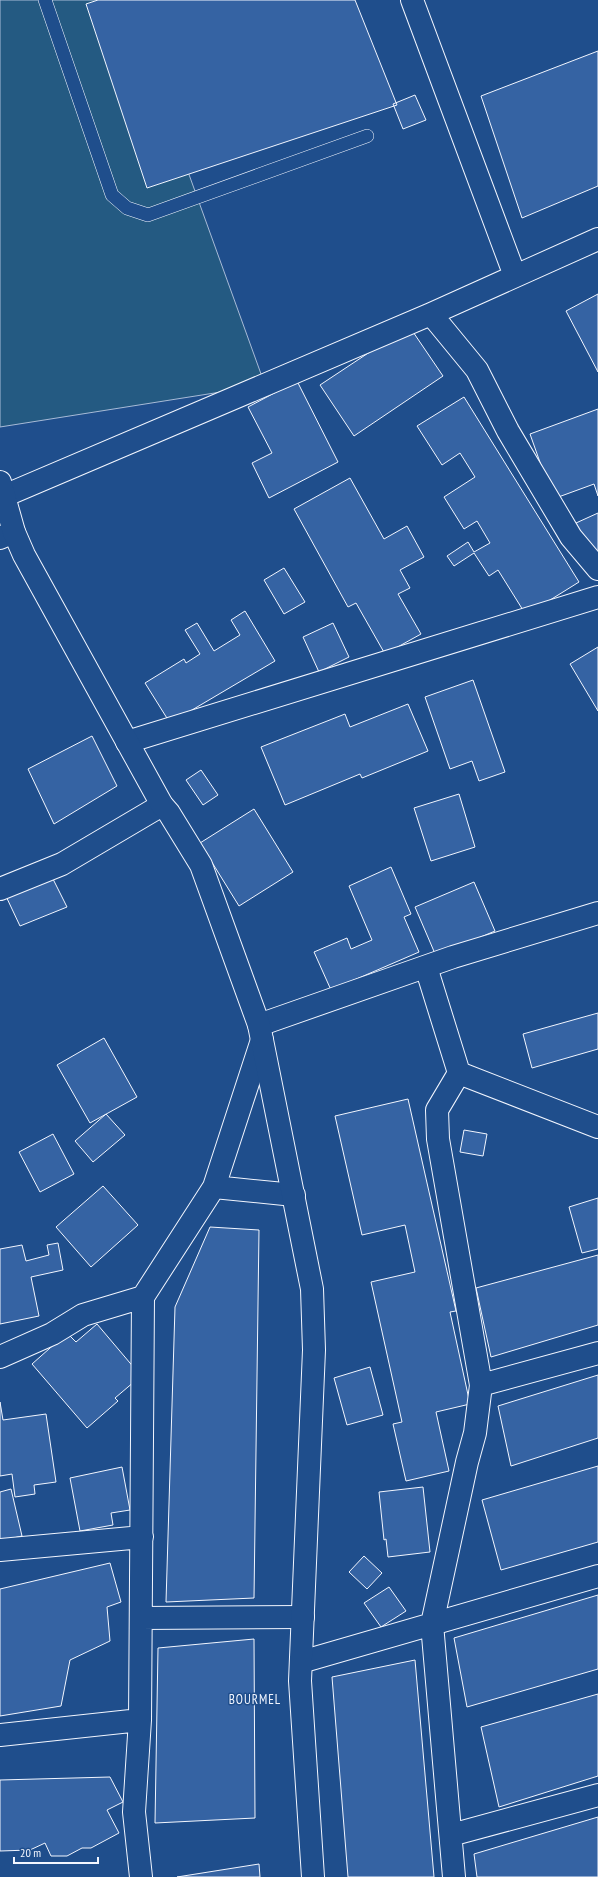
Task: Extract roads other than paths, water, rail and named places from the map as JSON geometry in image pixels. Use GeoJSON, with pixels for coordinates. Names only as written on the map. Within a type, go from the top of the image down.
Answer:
{"type":"FeatureCollection","features":[{"type":"Feature","properties":{"kind":"street"},"geometry":{"type":"LineString","coordinates":[[412,0],[515,276]]}},
{"type":"Feature","properties":{"kind":"street"},"geometry":{"type":"LineString","coordinates":[[313,1877],[300,1681],[314,1350],[312,1289],[261,1032],[201,865],[169,813],[162,805],[24,555],[7,535],[2,489],[431,314],[598,239]]}},
{"type":"Feature","properties":{"kind":"street"},"geometry":{"type":"LineString","coordinates":[[431,314],[477,370],[508,431],[571,537],[598,569]]}},
{"type":"Feature","properties":{"kind":"street"},"geometry":{"type":"LineString","coordinates":[[127,742],[598,597]]}},
{"type":"Feature","properties":{"kind":"street"},"geometry":{"type":"LineString","coordinates":[[0,889],[62,864],[162,805]]}},
{"type":"Feature","properties":{"kind":"street"},"geometry":{"type":"LineString","coordinates":[[261,1032],[426,967],[598,913]]}},
{"type":"Feature","properties":{"kind":"street"},"geometry":{"type":"LineString","coordinates":[[426,967],[459,1073],[436,1110],[438,1139],[481,1385],[475,1433],[467,1462],[432,1624],[454,1877]]}},
{"type":"Feature","properties":{"kind":"street"},"geometry":{"type":"LineString","coordinates":[[141,1877],[134,1812],[140,1720],[143,1297],[214,1187],[261,1032]]}},
{"type":"Feature","properties":{"kind":"street"},"geometry":{"type":"LineString","coordinates":[[459,1073],[598,1127]]}},
{"type":"Feature","properties":{"kind":"street"},"geometry":{"type":"LineString","coordinates":[[214,1187],[294,1195]]}},
{"type":"Feature","properties":{"kind":"street"},"geometry":{"type":"LineString","coordinates":[[0,1357],[52,1334],[83,1316],[143,1297]]}},
{"type":"Feature","properties":{"kind":"street"},"geometry":{"type":"LineString","coordinates":[[481,1385],[598,1354]]}},
{"type":"Feature","properties":{"kind":"street"},"geometry":{"type":"LineString","coordinates":[[0,1550],[142,1537]]}},
{"type":"Feature","properties":{"kind":"street"},"geometry":{"type":"LineString","coordinates":[[301,1662],[598,1576]]}},
{"type":"Feature","properties":{"kind":"street"},"geometry":{"type":"LineString","coordinates":[[141,1618],[303,1617]]}},
{"type":"Feature","properties":{"kind":"street"},"geometry":{"type":"LineString","coordinates":[[0,1735],[140,1720]]}},
{"type":"Feature","properties":{"kind":"street"},"geometry":{"type":"LineString","coordinates":[[451,1836],[598,1795]]}},
{"type":"Feature","properties":{"kind":"lane"},"geometry":{"type":"LineString","coordinates":[[45,0],[112,195],[127,208],[148,215],[367,136]]}},
{"type":"Feature","properties":{"kind":"district","name":"BOURMEL"},"geometry":{"type":"Point","coordinates":[255,1699]}}]}
